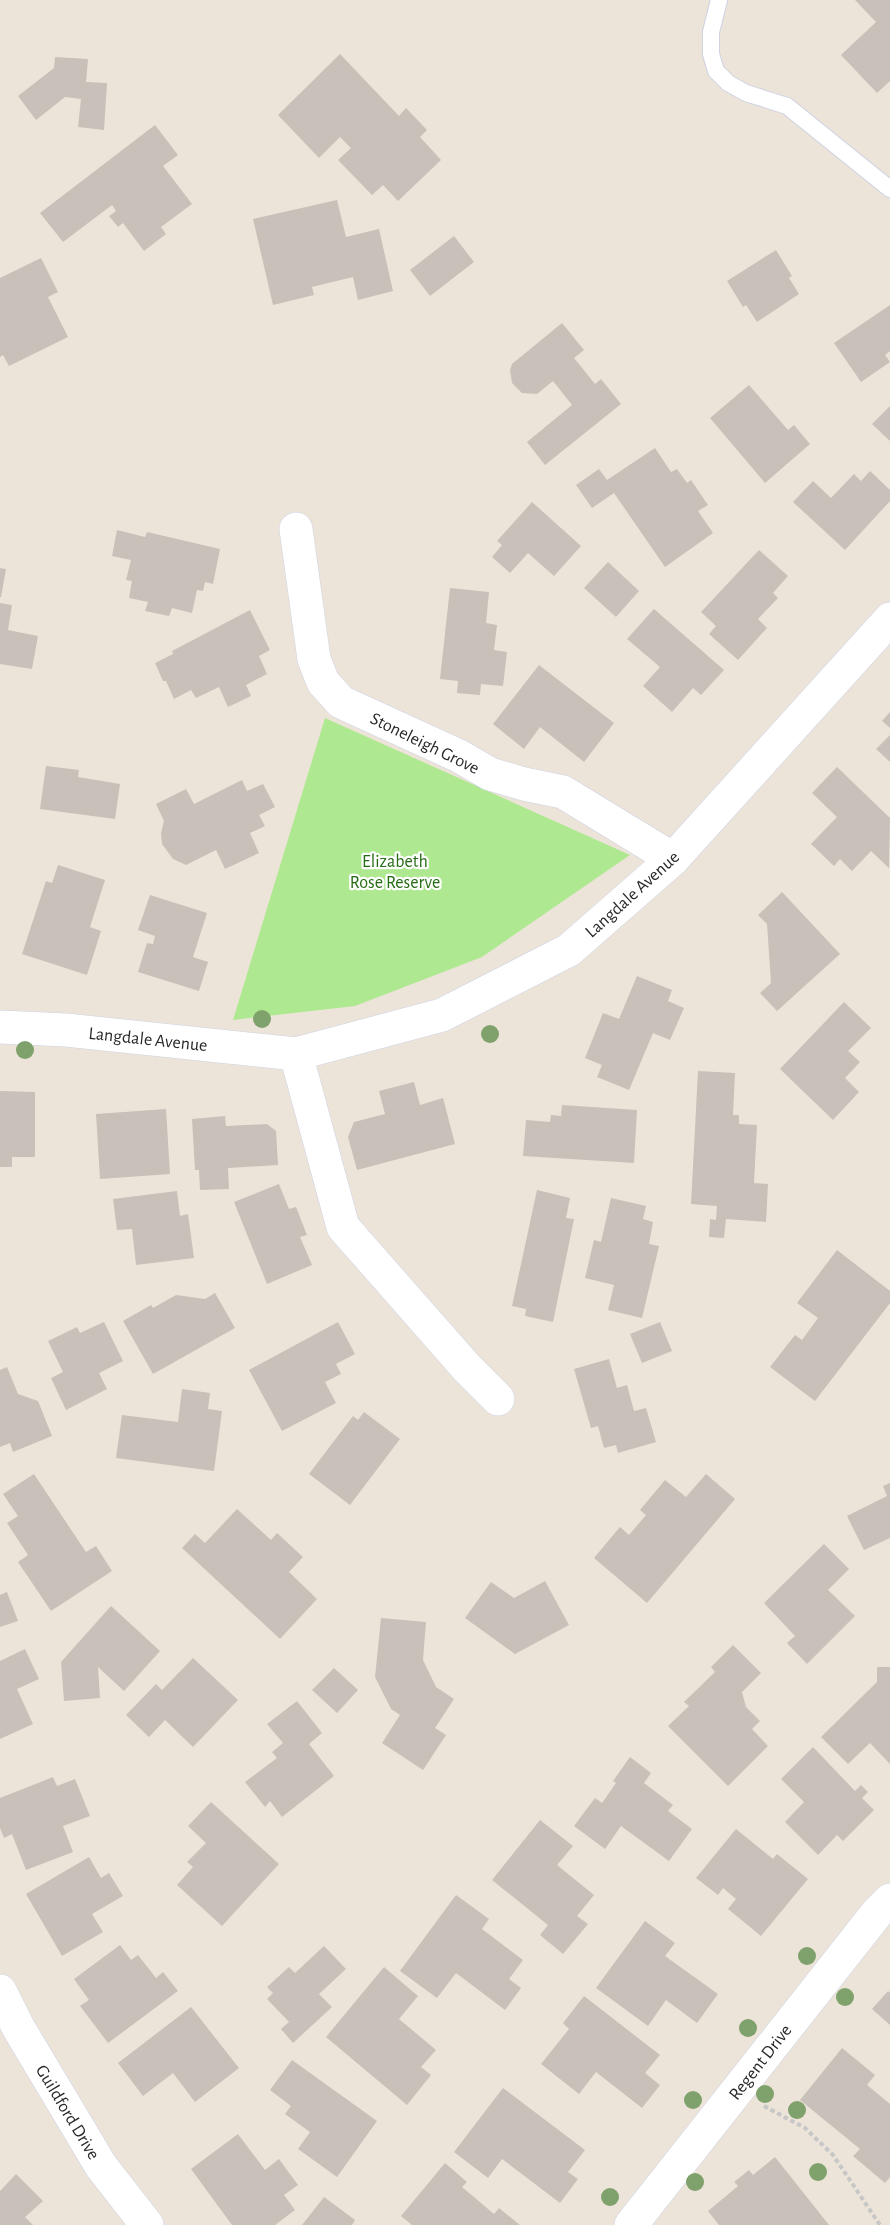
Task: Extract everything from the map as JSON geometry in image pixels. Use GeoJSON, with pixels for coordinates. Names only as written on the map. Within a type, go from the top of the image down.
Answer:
{"type":"FeatureCollection","features":[{"type":"Feature","properties":{"kind":"street","name":"Stoneleigh Grove"},"geometry":{"type":"LineString","coordinates":[[296,530],[314,659],[323,682],[341,702],[459,756],[490,774],[563,792],[674,859]]}},
{"type":"Feature","properties":{"kind":"street","name":"Langdale Avenue"},"geometry":{"type":"LineString","coordinates":[[0,1027],[66,1030],[296,1054],[442,1015],[569,950],[674,859],[890,619]]}},
{"type":"Feature","properties":{"kind":"street"},"geometry":{"type":"LineString","coordinates":[[296,1054],[343,1227],[466,1368],[498,1399]]}},
{"type":"Feature","properties":{"kind":"street","name":"Regent Drive"},"geometry":{"type":"LineString","coordinates":[[631,2225],[877,1913],[890,1900]]}},
{"type":"Feature","properties":{"kind":"street","name":"Guildford Drive"},"geometry":{"type":"LineString","coordinates":[[0,1992],[18,2027],[101,2166],[147,2225]]}},
{"type":"Feature","properties":{"kind":"lane"},"geometry":{"type":"LineString","coordinates":[[719,0],[711,32],[711,54],[717,71],[728,83],[746,93],[787,106],[890,189]]}},
{"type":"Feature","properties":{"kind":"path"},"geometry":{"type":"LineString","coordinates":[[737,2092],[805,2128],[833,2156],[880,2225]]}},
{"type":"Feature","properties":{"kind":"green space","name":"Elizabeth Rose Reserve"},"geometry":{"type":"Polygon","coordinates":[[[325,718],[630,855],[482,957],[355,1006],[233,1020],[325,718]]]}},
{"type":"Feature","properties":{"kind":"building"},"geometry":{"type":"Polygon","coordinates":[[[855,0],[890,0],[890,81],[877,93],[841,55],[876,22],[855,0]]]}},
{"type":"Feature","properties":{"kind":"building"},"geometry":{"type":"Polygon","coordinates":[[[340,54],[399,116],[406,108],[427,130],[420,137],[441,160],[398,201],[383,185],[372,195],[338,160],[351,148],[340,137],[319,158],[278,115],[340,54]]]}},
{"type":"Feature","properties":{"kind":"building"},"geometry":{"type":"Polygon","coordinates":[[[55,57],[88,59],[86,82],[107,83],[104,130],[78,127],[81,99],[65,97],[36,120],[18,96],[54,68],[55,57]]]}},
{"type":"Feature","properties":{"kind":"building"},"geometry":{"type":"Polygon","coordinates":[[[155,125],[178,155],[163,166],[192,204],[161,227],[166,234],[144,251],[123,223],[118,227],[109,216],[116,211],[112,205],[63,242],[40,213],[155,125]]]}},
{"type":"Feature","properties":{"kind":"building"},"geometry":{"type":"Polygon","coordinates":[[[337,200],[346,237],[379,229],[393,291],[358,300],[353,277],[312,287],[314,295],[273,305],[253,219],[337,200]]]}},
{"type":"Feature","properties":{"kind":"building"},"geometry":{"type":"Polygon","coordinates":[[[454,236],[474,262],[430,296],[410,270],[454,236]]]}},
{"type":"Feature","properties":{"kind":"building"},"geometry":{"type":"Polygon","coordinates":[[[776,250],[792,276],[789,278],[799,294],[757,322],[746,305],[743,307],[727,281],[776,250]]]}},
{"type":"Feature","properties":{"kind":"building"},"geometry":{"type":"Polygon","coordinates":[[[41,258],[58,292],[48,297],[68,337],[9,366],[3,355],[0,357],[0,278],[41,258]]]}},
{"type":"Feature","properties":{"kind":"building"},"geometry":{"type":"Polygon","coordinates":[[[890,305],[890,351],[885,355],[890,362],[861,382],[834,343],[890,305]]]}},
{"type":"Feature","properties":{"kind":"building"},"geometry":{"type":"Polygon","coordinates":[[[562,323],[584,350],[574,358],[595,384],[601,379],[621,404],[545,465],[527,442],[572,405],[553,381],[537,394],[522,393],[512,383],[510,370],[512,364],[562,323]]]}},
{"type":"Feature","properties":{"kind":"building"},"geometry":{"type":"Polygon","coordinates":[[[749,385],[788,430],[794,425],[810,444],[765,483],[710,418],[749,385]]]}},
{"type":"Feature","properties":{"kind":"building"},"geometry":{"type":"Polygon","coordinates":[[[890,406],[890,441],[872,424],[890,406]]]}},
{"type":"Feature","properties":{"kind":"building"},"geometry":{"type":"Polygon","coordinates":[[[655,448],[671,472],[677,469],[687,483],[691,480],[708,505],[698,511],[713,533],[665,567],[614,493],[592,508],[576,485],[599,469],[607,480],[655,448]]]}},
{"type":"Feature","properties":{"kind":"building"},"geometry":{"type":"Polygon","coordinates":[[[870,471],[890,490],[890,501],[845,550],[793,502],[813,481],[831,498],[854,474],[861,481],[870,471]]]}},
{"type":"Feature","properties":{"kind":"building"},"geometry":{"type":"Polygon","coordinates":[[[532,502],[581,546],[554,576],[528,553],[510,573],[492,557],[502,545],[497,541],[532,502]]]}},
{"type":"Feature","properties":{"kind":"building"},"geometry":{"type":"Polygon","coordinates":[[[117,530],[145,537],[147,532],[220,549],[213,584],[205,582],[203,591],[197,590],[192,613],[172,608],[169,616],[145,611],[148,602],[129,598],[132,581],[126,580],[131,560],[112,556],[117,530]]]}},
{"type":"Feature","properties":{"kind":"building"},"geometry":{"type":"Polygon","coordinates":[[[759,550],[788,576],[773,593],[778,598],[758,619],[767,628],[738,660],[709,634],[716,626],[701,612],[759,550]]]}},
{"type":"Feature","properties":{"kind":"building"},"geometry":{"type":"Polygon","coordinates":[[[608,562],[639,591],[616,617],[584,588],[608,562]]]}},
{"type":"Feature","properties":{"kind":"building"},"geometry":{"type":"Polygon","coordinates":[[[0,568],[6,569],[1,597],[0,597],[0,568]]]}},
{"type":"Feature","properties":{"kind":"building"},"geometry":{"type":"Polygon","coordinates":[[[450,588],[489,592],[486,623],[497,625],[494,650],[507,652],[503,686],[481,684],[480,695],[457,693],[458,681],[440,679],[450,588]]]}},
{"type":"Feature","properties":{"kind":"building"},"geometry":{"type":"Polygon","coordinates":[[[0,603],[12,605],[8,630],[38,636],[32,669],[0,664],[0,603]]]}},
{"type":"Feature","properties":{"kind":"building"},"geometry":{"type":"Polygon","coordinates":[[[654,609],[724,670],[701,695],[693,688],[672,712],[643,686],[660,667],[627,639],[654,609]]]}},
{"type":"Feature","properties":{"kind":"building"},"geometry":{"type":"Polygon","coordinates":[[[250,610],[270,650],[259,656],[267,674],[246,685],[251,696],[228,707],[219,687],[196,698],[191,690],[174,699],[155,663],[173,654],[172,651],[250,610]]]}},
{"type":"Feature","properties":{"kind":"building"},"geometry":{"type":"Polygon","coordinates":[[[539,665],[614,723],[584,762],[540,727],[524,749],[493,724],[539,665]]]}},
{"type":"Feature","properties":{"kind":"building"},"geometry":{"type":"Polygon","coordinates":[[[890,712],[890,728],[882,721],[890,712]]]}},
{"type":"Feature","properties":{"kind":"building"},"geometry":{"type":"Polygon","coordinates":[[[890,735],[890,762],[876,749],[890,735]]]}},
{"type":"Feature","properties":{"kind":"building"},"geometry":{"type":"Polygon","coordinates":[[[46,766],[79,770],[78,777],[120,784],[115,819],[40,809],[46,766]]]}},
{"type":"Feature","properties":{"kind":"building"},"geometry":{"type":"Polygon","coordinates":[[[837,767],[890,818],[889,868],[871,851],[852,871],[840,859],[834,866],[811,844],[837,817],[812,793],[837,767]]]}},
{"type":"Feature","properties":{"kind":"building"},"geometry":{"type":"Polygon","coordinates":[[[242,780],[247,791],[263,784],[275,807],[259,815],[265,826],[250,833],[259,853],[225,869],[216,850],[186,865],[173,859],[162,844],[161,833],[164,821],[156,804],[186,789],[194,804],[242,780]]]}},
{"type":"Feature","properties":{"kind":"building"},"geometry":{"type":"Polygon","coordinates":[[[58,865],[105,880],[90,927],[101,931],[87,975],[22,954],[46,881],[52,883],[58,865]]]}},
{"type":"Feature","properties":{"kind":"building"},"geometry":{"type":"Polygon","coordinates":[[[782,892],[840,954],[777,1011],[760,993],[771,983],[767,924],[758,915],[782,892]]]}},
{"type":"Feature","properties":{"kind":"building"},"geometry":{"type":"Polygon","coordinates":[[[150,895],[207,913],[193,957],[208,962],[199,991],[138,972],[147,943],[153,944],[155,936],[138,930],[150,895]]]}},
{"type":"Feature","properties":{"kind":"building"},"geometry":{"type":"Polygon","coordinates":[[[637,976],[672,990],[668,1001],[684,1008],[670,1040],[653,1033],[629,1090],[597,1077],[602,1065],[585,1058],[603,1013],[619,1019],[637,976]]]}},
{"type":"Feature","properties":{"kind":"building"},"geometry":{"type":"Polygon","coordinates":[[[844,1002],[871,1028],[848,1051],[860,1062],[845,1078],[859,1092],[833,1120],[780,1069],[844,1002]]]}},
{"type":"Feature","properties":{"kind":"building"},"geometry":{"type":"Polygon","coordinates":[[[698,1071],[735,1073],[733,1115],[739,1115],[739,1124],[757,1125],[754,1183],[768,1184],[766,1222],[726,1219],[724,1238],[709,1237],[710,1219],[716,1220],[717,1206],[691,1204],[698,1071]]]}},
{"type":"Feature","properties":{"kind":"building"},"geometry":{"type":"Polygon","coordinates":[[[414,1082],[420,1105],[443,1098],[455,1144],[357,1170],[348,1137],[354,1122],[385,1114],[379,1091],[414,1082]]]}},
{"type":"Feature","properties":{"kind":"building"},"geometry":{"type":"Polygon","coordinates":[[[0,1091],[35,1092],[35,1157],[12,1157],[12,1167],[0,1167],[0,1091]]]}},
{"type":"Feature","properties":{"kind":"building"},"geometry":{"type":"Polygon","coordinates":[[[562,1105],[637,1110],[634,1163],[523,1156],[526,1120],[550,1122],[551,1115],[561,1116],[562,1105]]]}},
{"type":"Feature","properties":{"kind":"building"},"geometry":{"type":"Polygon","coordinates":[[[166,1109],[170,1174],[100,1179],[96,1114],[166,1109]]]}},
{"type":"Feature","properties":{"kind":"building"},"geometry":{"type":"Polygon","coordinates":[[[225,1116],[226,1126],[267,1124],[276,1131],[278,1165],[228,1168],[229,1189],[200,1190],[199,1170],[195,1170],[192,1119],[225,1116]]]}},
{"type":"Feature","properties":{"kind":"building"},"geometry":{"type":"Polygon","coordinates":[[[279,1184],[289,1209],[296,1207],[307,1235],[300,1237],[312,1265],[267,1284],[234,1202],[279,1184]]]}},
{"type":"Feature","properties":{"kind":"building"},"geometry":{"type":"Polygon","coordinates":[[[537,1190],[570,1198],[566,1218],[574,1219],[553,1322],[525,1316],[526,1309],[512,1306],[537,1190]]]}},
{"type":"Feature","properties":{"kind":"building"},"geometry":{"type":"Polygon","coordinates":[[[177,1191],[180,1216],[188,1214],[194,1258],[136,1265],[132,1229],[117,1230],[113,1199],[177,1191]]]}},
{"type":"Feature","properties":{"kind":"building"},"geometry":{"type":"Polygon","coordinates":[[[611,1198],[646,1206],[643,1219],[653,1222],[649,1244],[659,1246],[642,1318],[608,1310],[614,1285],[585,1278],[594,1240],[601,1242],[611,1198]]]}},
{"type":"Feature","properties":{"kind":"building"},"geometry":{"type":"Polygon","coordinates":[[[837,1250],[890,1291],[890,1303],[815,1401],[770,1367],[795,1335],[802,1340],[818,1318],[797,1303],[837,1250]]]}},
{"type":"Feature","properties":{"kind":"building"},"geometry":{"type":"Polygon","coordinates":[[[215,1293],[235,1328],[153,1374],[123,1321],[151,1305],[153,1308],[176,1295],[205,1299],[215,1293]]]}},
{"type":"Feature","properties":{"kind":"building"},"geometry":{"type":"Polygon","coordinates":[[[104,1322],[123,1361],[99,1373],[107,1389],[66,1410],[51,1378],[63,1372],[48,1341],[77,1327],[80,1333],[104,1322]]]}},
{"type":"Feature","properties":{"kind":"building"},"geometry":{"type":"Polygon","coordinates":[[[338,1322],[355,1354],[336,1364],[341,1374],[325,1382],[336,1403],[282,1431],[249,1370],[338,1322]]]}},
{"type":"Feature","properties":{"kind":"building"},"geometry":{"type":"Polygon","coordinates":[[[660,1322],[672,1351],[642,1363],[630,1334],[660,1322]]]}},
{"type":"Feature","properties":{"kind":"building"},"geometry":{"type":"Polygon","coordinates":[[[609,1359],[617,1388],[627,1385],[634,1411],[646,1408],[656,1442],[618,1453],[616,1445],[604,1448],[598,1426],[591,1428],[574,1369],[609,1359]]]}},
{"type":"Feature","properties":{"kind":"building"},"geometry":{"type":"Polygon","coordinates":[[[7,1367],[18,1394],[38,1401],[52,1436],[13,1452],[10,1443],[0,1447],[0,1370],[7,1367]]]}},
{"type":"Feature","properties":{"kind":"building"},"geometry":{"type":"Polygon","coordinates":[[[182,1389],[210,1393],[208,1409],[222,1411],[214,1471],[116,1458],[122,1415],[178,1422],[182,1389]]]}},
{"type":"Feature","properties":{"kind":"building"},"geometry":{"type":"Polygon","coordinates":[[[364,1412],[400,1439],[350,1505],[309,1474],[353,1416],[358,1420],[364,1412]]]}},
{"type":"Feature","properties":{"kind":"building"},"geometry":{"type":"Polygon","coordinates":[[[34,1474],[86,1552],[96,1546],[112,1571],[51,1611],[18,1562],[28,1555],[7,1523],[18,1516],[3,1494],[34,1474]]]}},
{"type":"Feature","properties":{"kind":"building"},"geometry":{"type":"Polygon","coordinates":[[[706,1474],[735,1499],[647,1603],[594,1558],[620,1527],[629,1535],[646,1515],[640,1510],[665,1480],[686,1497],[706,1474]]]}},
{"type":"Feature","properties":{"kind":"building"},"geometry":{"type":"Polygon","coordinates":[[[890,1483],[890,1538],[864,1550],[847,1516],[887,1496],[883,1486],[890,1483]]]}},
{"type":"Feature","properties":{"kind":"building"},"geometry":{"type":"Polygon","coordinates":[[[237,1509],[271,1540],[277,1533],[303,1557],[289,1572],[317,1599],[280,1639],[182,1548],[195,1534],[205,1543],[237,1509]]]}},
{"type":"Feature","properties":{"kind":"building"},"geometry":{"type":"Polygon","coordinates":[[[824,1544],[849,1569],[828,1590],[855,1616],[807,1664],[787,1643],[795,1636],[764,1603],[824,1544]]]}},
{"type":"Feature","properties":{"kind":"building"},"geometry":{"type":"Polygon","coordinates":[[[545,1581],[569,1625],[515,1654],[465,1618],[491,1582],[514,1598],[545,1581]]]}},
{"type":"Feature","properties":{"kind":"building"},"geometry":{"type":"Polygon","coordinates":[[[7,1592],[18,1621],[0,1627],[0,1595],[7,1592]]]}},
{"type":"Feature","properties":{"kind":"building"},"geometry":{"type":"Polygon","coordinates":[[[111,1606],[160,1651],[124,1691],[98,1667],[100,1698],[64,1701],[61,1662],[111,1606]]]}},
{"type":"Feature","properties":{"kind":"building"},"geometry":{"type":"Polygon","coordinates":[[[381,1618],[426,1622],[423,1660],[436,1687],[454,1699],[435,1728],[446,1735],[423,1770],[382,1743],[400,1715],[391,1709],[375,1677],[381,1618]]]}},
{"type":"Feature","properties":{"kind":"building"},"geometry":{"type":"Polygon","coordinates":[[[733,1645],[761,1673],[742,1692],[746,1707],[760,1721],[752,1729],[768,1746],[728,1786],[668,1726],[689,1706],[684,1702],[715,1672],[711,1667],[733,1645]]]}},
{"type":"Feature","properties":{"kind":"building"},"geometry":{"type":"Polygon","coordinates":[[[25,1649],[39,1679],[17,1689],[33,1724],[0,1739],[0,1661],[25,1649]]]}},
{"type":"Feature","properties":{"kind":"building"},"geometry":{"type":"Polygon","coordinates":[[[193,1658],[238,1700],[193,1747],[165,1720],[149,1737],[126,1715],[156,1684],[162,1690],[193,1658]]]}},
{"type":"Feature","properties":{"kind":"building"},"geometry":{"type":"Polygon","coordinates":[[[877,1667],[890,1667],[890,1764],[870,1743],[848,1764],[821,1737],[877,1682],[877,1667]]]}},
{"type":"Feature","properties":{"kind":"building"},"geometry":{"type":"Polygon","coordinates":[[[334,1668],[358,1690],[337,1713],[312,1690],[334,1668]]]}},
{"type":"Feature","properties":{"kind":"building"},"geometry":{"type":"Polygon","coordinates":[[[297,1701],[322,1733],[309,1744],[334,1776],[282,1817],[270,1801],[265,1807],[245,1782],[277,1758],[272,1752],[283,1743],[267,1724],[297,1701]]]}},
{"type":"Feature","properties":{"kind":"building"},"geometry":{"type":"Polygon","coordinates":[[[813,1747],[855,1791],[861,1785],[868,1792],[862,1798],[874,1810],[843,1841],[837,1835],[818,1855],[785,1822],[804,1802],[781,1779],[813,1747]]]}},
{"type":"Feature","properties":{"kind":"building"},"geometry":{"type":"Polygon","coordinates":[[[630,1757],[651,1773],[644,1783],[673,1805],[668,1811],[692,1829],[669,1861],[621,1826],[605,1849],[574,1826],[595,1798],[602,1803],[616,1783],[613,1781],[630,1757]]]}},
{"type":"Feature","properties":{"kind":"building"},"geometry":{"type":"Polygon","coordinates":[[[53,1777],[57,1786],[75,1779],[90,1816],[63,1826],[73,1852],[26,1870],[12,1834],[4,1838],[0,1828],[0,1798],[53,1777]]]}},
{"type":"Feature","properties":{"kind":"building"},"geometry":{"type":"Polygon","coordinates":[[[211,1802],[279,1864],[222,1926],[177,1885],[193,1867],[187,1862],[206,1843],[188,1826],[211,1802]]]}},
{"type":"Feature","properties":{"kind":"building"},"geometry":{"type":"Polygon","coordinates":[[[540,1820],[573,1846],[557,1865],[594,1895],[577,1916],[588,1924],[563,1954],[540,1935],[548,1925],[492,1880],[540,1820]]]}},
{"type":"Feature","properties":{"kind":"building"},"geometry":{"type":"Polygon","coordinates":[[[736,1829],[773,1859],[777,1854],[808,1879],[761,1936],[728,1909],[736,1899],[723,1888],[718,1895],[696,1878],[736,1829]]]}},
{"type":"Feature","properties":{"kind":"building"},"geometry":{"type":"Polygon","coordinates":[[[89,1857],[101,1878],[109,1873],[123,1896],[92,1914],[103,1932],[62,1956],[26,1894],[89,1857]]]}},
{"type":"Feature","properties":{"kind":"building"},"geometry":{"type":"Polygon","coordinates":[[[456,1895],[489,1919],[482,1929],[523,1960],[509,1979],[521,1988],[505,2010],[456,1973],[437,1998],[400,1971],[456,1895]]]}},
{"type":"Feature","properties":{"kind":"building"},"geometry":{"type":"Polygon","coordinates":[[[645,1921],[675,1943],[665,1956],[718,1994],[697,2023],[666,2000],[648,2026],[596,1988],[645,1921]]]}},
{"type":"Feature","properties":{"kind":"building"},"geometry":{"type":"Polygon","coordinates":[[[120,1945],[131,1960],[138,1955],[156,1978],[163,1972],[178,1991],[108,2043],[80,2006],[89,2000],[74,1979],[120,1945]]]}},
{"type":"Feature","properties":{"kind":"building"},"geometry":{"type":"Polygon","coordinates":[[[324,1946],[346,1969],[319,1994],[332,2007],[293,2043],[281,2029],[289,2022],[267,1999],[273,1993],[267,1987],[289,1967],[295,1973],[324,1946]]]}},
{"type":"Feature","properties":{"kind":"building"},"geometry":{"type":"Polygon","coordinates":[[[384,1967],[418,1996],[399,2019],[436,2050],[421,2067],[431,2075],[407,2105],[326,2037],[384,1967]]]}},
{"type":"Feature","properties":{"kind":"building"},"geometry":{"type":"Polygon","coordinates":[[[888,1991],[890,1993],[890,2025],[872,2009],[888,1991]]]}},
{"type":"Feature","properties":{"kind":"building"},"geometry":{"type":"Polygon","coordinates":[[[584,1996],[660,2055],[645,2073],[660,2085],[642,2108],[596,2072],[579,2094],[541,2064],[569,2029],[563,2023],[584,1996]]]}},
{"type":"Feature","properties":{"kind":"building"},"geometry":{"type":"Polygon","coordinates":[[[191,2007],[239,2068],[195,2102],[173,2073],[143,2096],[118,2063],[191,2007]]]}},
{"type":"Feature","properties":{"kind":"building"},"geometry":{"type":"Polygon","coordinates":[[[842,2048],[875,2075],[867,2085],[890,2104],[890,2177],[885,2183],[853,2156],[860,2149],[800,2100],[842,2048]]]}},
{"type":"Feature","properties":{"kind":"building"},"geometry":{"type":"Polygon","coordinates":[[[292,2060],[377,2121],[337,2177],[298,2149],[310,2132],[285,2114],[291,2106],[270,2090],[292,2060]]]}},
{"type":"Feature","properties":{"kind":"building"},"geometry":{"type":"Polygon","coordinates":[[[503,2088],[585,2150],[568,2172],[578,2179],[560,2203],[502,2159],[488,2178],[454,2152],[503,2088]]]}},
{"type":"Feature","properties":{"kind":"building"},"geometry":{"type":"Polygon","coordinates":[[[238,2134],[265,2170],[279,2159],[298,2185],[284,2195],[295,2210],[275,2225],[232,2225],[191,2169],[238,2134]]]}},
{"type":"Feature","properties":{"kind":"building"},"geometry":{"type":"Polygon","coordinates":[[[775,2157],[829,2225],[719,2225],[708,2211],[738,2186],[734,2182],[749,2170],[753,2175],[775,2157]]]}},
{"type":"Feature","properties":{"kind":"building"},"geometry":{"type":"Polygon","coordinates":[[[445,2163],[467,2182],[462,2187],[494,2214],[499,2208],[520,2225],[412,2225],[401,2216],[445,2163]]]}},
{"type":"Feature","properties":{"kind":"building"},"geometry":{"type":"Polygon","coordinates":[[[16,2174],[43,2201],[25,2217],[33,2225],[0,2225],[0,2191],[16,2174]]]}},
{"type":"Feature","properties":{"kind":"building"},"geometry":{"type":"Polygon","coordinates":[[[324,2197],[355,2220],[352,2225],[302,2225],[324,2197]]]}}]}
